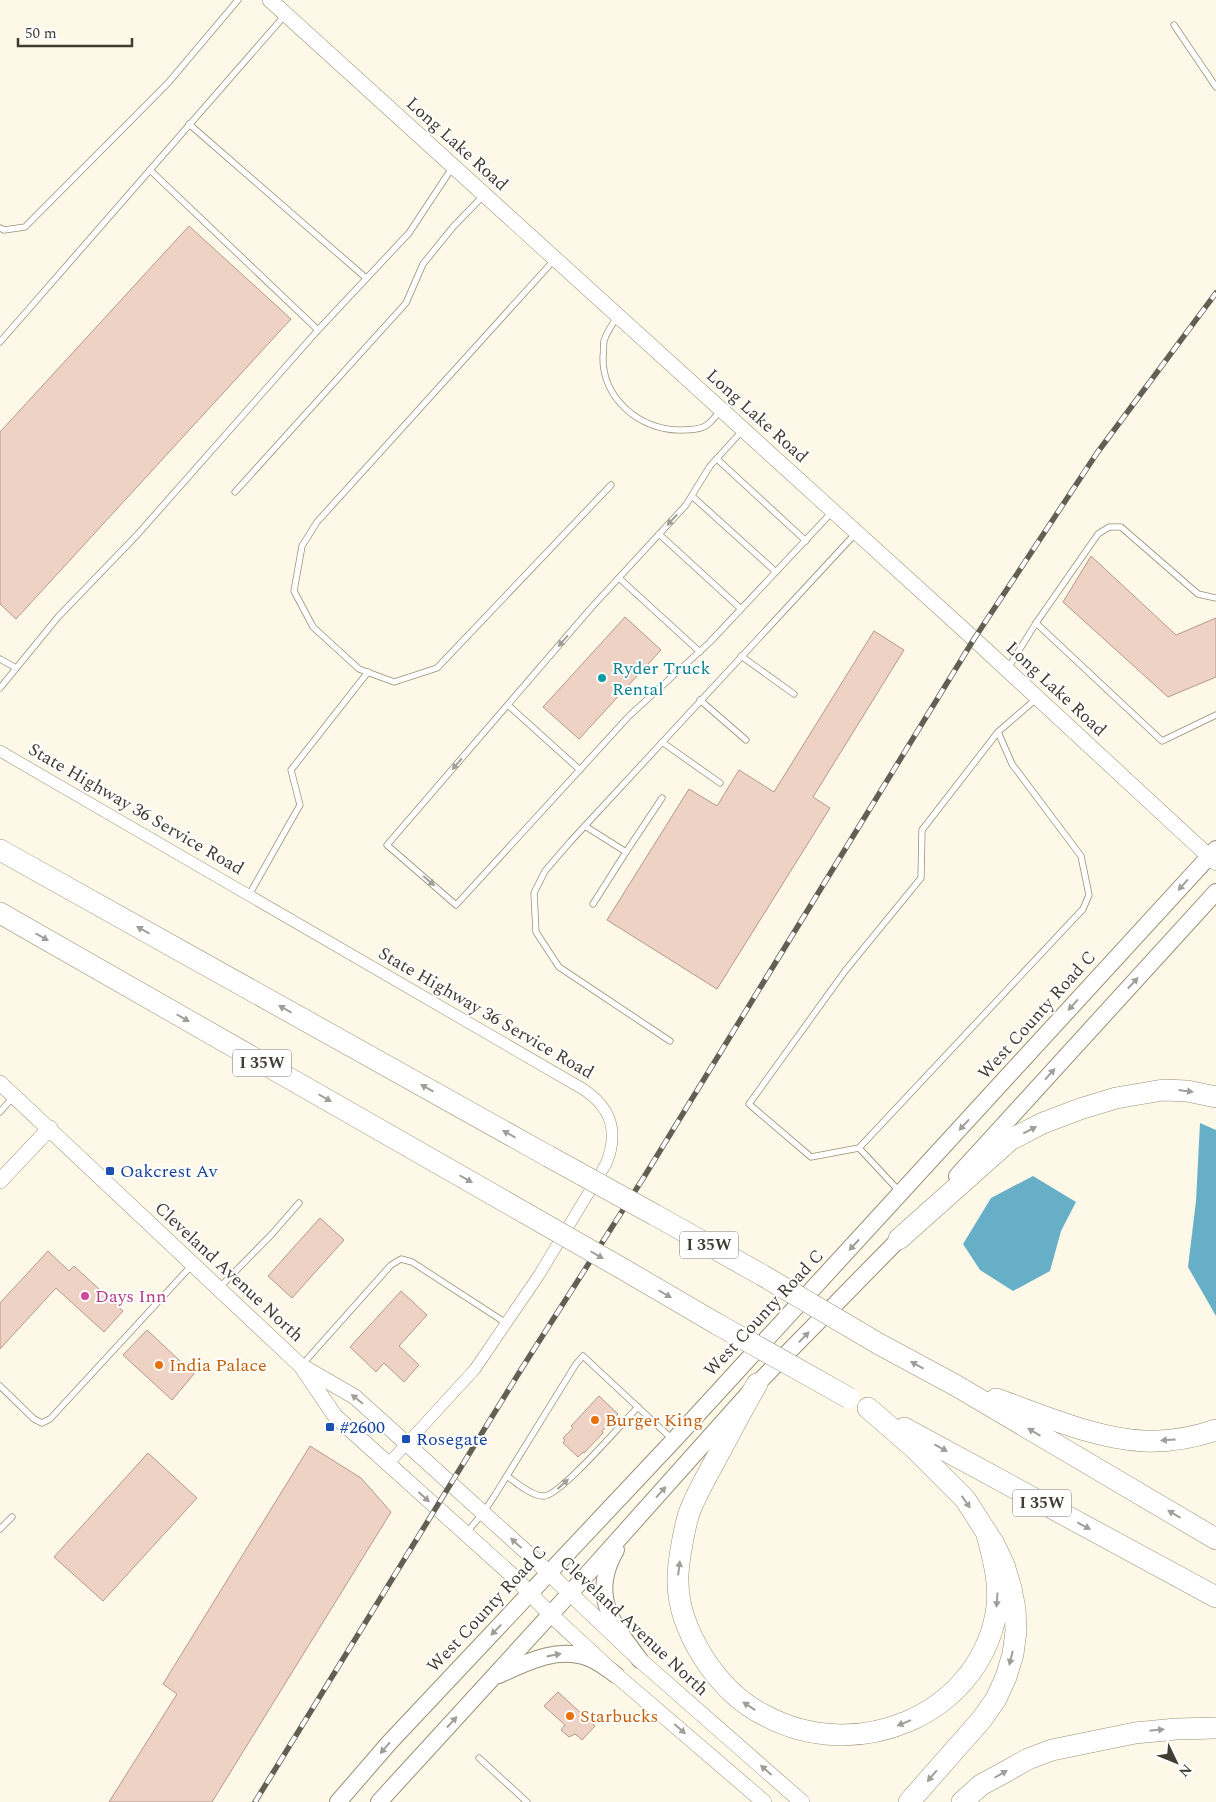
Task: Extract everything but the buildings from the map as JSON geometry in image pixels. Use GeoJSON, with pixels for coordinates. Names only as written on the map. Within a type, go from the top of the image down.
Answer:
{"type":"FeatureCollection","features":[{"type":"Feature","properties":{"kind":"highway","name":"I 35W"},"geometry":{"type":"LineString","coordinates":[[0,850],[762,1275],[879,1344],[955,1385],[1216,1539]]}},
{"type":"Feature","properties":{"kind":"highway","name":"I 35W"},"geometry":{"type":"LineString","coordinates":[[0,913],[525,1212],[717,1324],[849,1398],[1216,1597]]}},
{"type":"Feature","properties":{"kind":"highway"},"geometry":{"type":"LineString","coordinates":[[899,1239],[1010,1140],[1044,1123],[1116,1098],[1163,1090],[1187,1091],[1216,1097]]}},
{"type":"Feature","properties":{"kind":"highway"},"geometry":{"type":"LineString","coordinates":[[757,1384],[738,1416],[690,1509],[678,1582],[681,1603],[698,1649],[728,1689],[744,1703],[766,1717],[789,1726],[838,1735],[863,1734],[885,1730],[907,1723],[928,1712],[947,1698],[970,1673],[982,1654],[991,1634],[998,1591],[996,1568],[987,1535]]}},
{"type":"Feature","properties":{"kind":"highway"},"geometry":{"type":"LineString","coordinates":[[955,1385],[1088,1430],[1118,1438],[1144,1441],[1171,1441],[1198,1436],[1216,1430]]}},
{"type":"Feature","properties":{"kind":"highway"},"geometry":{"type":"LineString","coordinates":[[868,1408],[913,1447],[966,1499],[994,1544],[1004,1565],[1012,1588],[1015,1609],[1016,1631],[1014,1646],[1006,1678],[996,1699],[982,1719],[909,1802]]}},
{"type":"Feature","properties":{"kind":"highway"},"geometry":{"type":"LineString","coordinates":[[962,1802],[981,1786],[1005,1772],[1028,1759],[1052,1750],[1135,1733],[1176,1728],[1216,1728]]}},
{"type":"Feature","properties":{"kind":"main road","name":"West County Road C"},"geometry":{"type":"LineString","coordinates":[[338,1802],[389,1743],[674,1440],[1214,856]]}},
{"type":"Feature","properties":{"kind":"main road"},"geometry":{"type":"LineString","coordinates":[[379,1802],[629,1528],[757,1384],[899,1239],[1216,892]]}},
{"type":"Feature","properties":{"kind":"main road"},"geometry":{"type":"LineString","coordinates":[[629,1528],[608,1564],[604,1596],[608,1611],[616,1628],[640,1660]]}},
{"type":"Feature","properties":{"kind":"main road"},"geometry":{"type":"LineString","coordinates":[[492,1678],[528,1661],[569,1652],[591,1658],[616,1675]]}},
{"type":"Feature","properties":{"kind":"street","name":"Long Lake Road"},"geometry":{"type":"LineString","coordinates":[[270,0],[1214,856]]}},
{"type":"Feature","properties":{"kind":"street","name":"State Highway 36 Service Road"},"geometry":{"type":"LineString","coordinates":[[0,751],[583,1089],[595,1097],[605,1108],[611,1122],[613,1136],[606,1164],[538,1275],[475,1369],[388,1464]]}},
{"type":"Feature","properties":{"kind":"street","name":"Cleveland Avenue North"},"geometry":{"type":"LineString","coordinates":[[0,1083],[301,1366],[335,1416],[514,1576],[550,1614],[616,1675],[764,1802]]}},
{"type":"Feature","properties":{"kind":"street"},"geometry":{"type":"LineString","coordinates":[[0,1181],[50,1128]]}},
{"type":"Feature","properties":{"kind":"street","name":"Cleveland Avenue North"},"geometry":{"type":"LineString","coordinates":[[301,1366],[355,1397],[483,1513],[640,1660],[802,1802]]}},
{"type":"Feature","properties":{"kind":"lane"},"geometry":{"type":"LineString","coordinates":[[1,231],[25,226],[168,83],[238,0]]}},
{"type":"Feature","properties":{"kind":"lane"},"geometry":{"type":"LineString","coordinates":[[0,342],[286,14]]}},
{"type":"Feature","properties":{"kind":"lane"},"geometry":{"type":"LineString","coordinates":[[1174,25],[1216,87]]}},
{"type":"Feature","properties":{"kind":"lane"},"geometry":{"type":"LineString","coordinates":[[189,124],[366,278]]}},
{"type":"Feature","properties":{"kind":"lane"},"geometry":{"type":"LineString","coordinates":[[0,688],[58,617],[137,535],[318,330],[409,233],[453,166]]}},
{"type":"Feature","properties":{"kind":"lane"},"geometry":{"type":"LineString","coordinates":[[150,170],[318,330]]}},
{"type":"Feature","properties":{"kind":"lane"},"geometry":{"type":"LineString","coordinates":[[235,492],[406,303],[423,264],[452,226],[484,194]]}},
{"type":"Feature","properties":{"kind":"lane"},"geometry":{"type":"LineString","coordinates":[[555,259],[317,522],[302,546],[294,591],[313,626],[359,669],[394,682],[437,668],[611,485]]}},
{"type":"Feature","properties":{"kind":"lane"},"geometry":{"type":"LineString","coordinates":[[618,316],[604,342],[603,363],[607,383],[619,402],[635,418],[670,431],[690,430],[706,426],[722,410]]}},
{"type":"Feature","properties":{"kind":"lane"},"geometry":{"type":"LineString","coordinates":[[743,429],[710,466],[686,505],[619,578],[387,845],[456,905],[629,716],[700,652],[833,511]]}},
{"type":"Feature","properties":{"kind":"lane"},"geometry":{"type":"LineString","coordinates":[[717,459],[806,541]]}},
{"type":"Feature","properties":{"kind":"lane"},"geometry":{"type":"LineString","coordinates":[[692,496],[776,572]]}},
{"type":"Feature","properties":{"kind":"lane"},"geometry":{"type":"LineString","coordinates":[[1007,669],[1036,623],[1098,534],[1109,527],[1121,526],[1198,594],[1216,598]]}},
{"type":"Feature","properties":{"kind":"lane"},"geometry":{"type":"LineString","coordinates":[[670,1041],[559,967],[536,932],[534,892],[545,870],[856,532]]}},
{"type":"Feature","properties":{"kind":"lane"},"geometry":{"type":"LineString","coordinates":[[659,534],[741,609]]}},
{"type":"Feature","properties":{"kind":"lane"},"geometry":{"type":"LineString","coordinates":[[619,578],[700,652]]}},
{"type":"Feature","properties":{"kind":"lane"},"geometry":{"type":"LineString","coordinates":[[1036,623],[1162,741],[1216,715]]}},
{"type":"Feature","properties":{"kind":"lane"},"geometry":{"type":"LineString","coordinates":[[741,656],[794,694]]}},
{"type":"Feature","properties":{"kind":"lane"},"geometry":{"type":"LineString","coordinates":[[0,659],[16,668]]}},
{"type":"Feature","properties":{"kind":"lane"},"geometry":{"type":"LineString","coordinates":[[249,895],[300,805],[291,770],[368,672]]}},
{"type":"Feature","properties":{"kind":"lane"},"geometry":{"type":"LineString","coordinates":[[998,732],[1012,764],[1081,856],[1088,895],[1082,909],[859,1148],[811,1157],[749,1104],[845,971],[921,878],[922,830],[998,732],[1038,698]]}},
{"type":"Feature","properties":{"kind":"lane"},"geometry":{"type":"LineString","coordinates":[[700,700],[746,740]]}},
{"type":"Feature","properties":{"kind":"lane"},"geometry":{"type":"LineString","coordinates":[[508,705],[580,770]]}},
{"type":"Feature","properties":{"kind":"lane"},"geometry":{"type":"LineString","coordinates":[[662,742],[720,783]]}},
{"type":"Feature","properties":{"kind":"lane"},"geometry":{"type":"LineString","coordinates":[[593,904],[662,798]]}},
{"type":"Feature","properties":{"kind":"lane"},"geometry":{"type":"LineString","coordinates":[[585,826],[626,852]]}},
{"type":"Feature","properties":{"kind":"lane"},"geometry":{"type":"LineString","coordinates":[[0,1112],[14,1096]]}},
{"type":"Feature","properties":{"kind":"lane"},"geometry":{"type":"LineString","coordinates":[[859,1148],[901,1194]]}},
{"type":"Feature","properties":{"kind":"lane"},"geometry":{"type":"LineString","coordinates":[[219,1288],[272,1234],[299,1202]]}},
{"type":"Feature","properties":{"kind":"lane"},"geometry":{"type":"LineString","coordinates":[[301,1366],[391,1265],[401,1259],[412,1262],[506,1324]]}},
{"type":"Feature","properties":{"kind":"lane"},"geometry":{"type":"LineString","coordinates":[[0,1386],[34,1419],[42,1423],[50,1419],[193,1264]]}},
{"type":"Feature","properties":{"kind":"lane"},"geometry":{"type":"LineString","coordinates":[[466,1534],[483,1513],[576,1364],[583,1356],[674,1440]]}},
{"type":"Feature","properties":{"kind":"lane"},"geometry":{"type":"LineString","coordinates":[[507,1476],[527,1490],[542,1497],[550,1495],[584,1464],[638,1407]]}},
{"type":"Feature","properties":{"kind":"lane"},"geometry":{"type":"LineString","coordinates":[[0,1528],[12,1517]]}},
{"type":"Feature","properties":{"kind":"lane"},"geometry":{"type":"LineString","coordinates":[[479,1758],[527,1802]]}},
{"type":"Feature","properties":{"kind":"water"},"geometry":{"type":"Polygon","coordinates":[[[1200,1123],[1216,1130],[1216,1316],[1188,1267],[1196,1201],[1200,1123]]]}},
{"type":"Feature","properties":{"kind":"water"},"geometry":{"type":"Polygon","coordinates":[[[1033,1176],[1076,1202],[1061,1231],[1050,1271],[1013,1291],[980,1270],[963,1244],[991,1198],[1033,1176]]]}},
{"type":"Feature","properties":{"kind":"railway"},"geometry":{"type":"LineString","coordinates":[[255,1802],[522,1368],[644,1177],[974,639],[1097,453],[1216,293]]}},
{"type":"Feature","properties":{"kind":"place","name":"Ryder Truck Rental"},"geometry":{"type":"Point","coordinates":[602,678]}},
{"type":"Feature","properties":{"kind":"place","name":"Oakcrest Av"},"geometry":{"type":"Point","coordinates":[110,1171]}},
{"type":"Feature","properties":{"kind":"place","name":"Days Inn"},"geometry":{"type":"Point","coordinates":[85,1296]}},
{"type":"Feature","properties":{"kind":"place","name":"India Palace"},"geometry":{"type":"Point","coordinates":[159,1365]}},
{"type":"Feature","properties":{"kind":"place","name":"Burger King"},"geometry":{"type":"Point","coordinates":[595,1420]}},
{"type":"Feature","properties":{"kind":"place","name":"#2600"},"geometry":{"type":"Point","coordinates":[330,1427]}},
{"type":"Feature","properties":{"kind":"place","name":"Rosegate"},"geometry":{"type":"Point","coordinates":[406,1439]}},
{"type":"Feature","properties":{"kind":"place","name":"Starbucks"},"geometry":{"type":"Point","coordinates":[570,1716]}}]}
